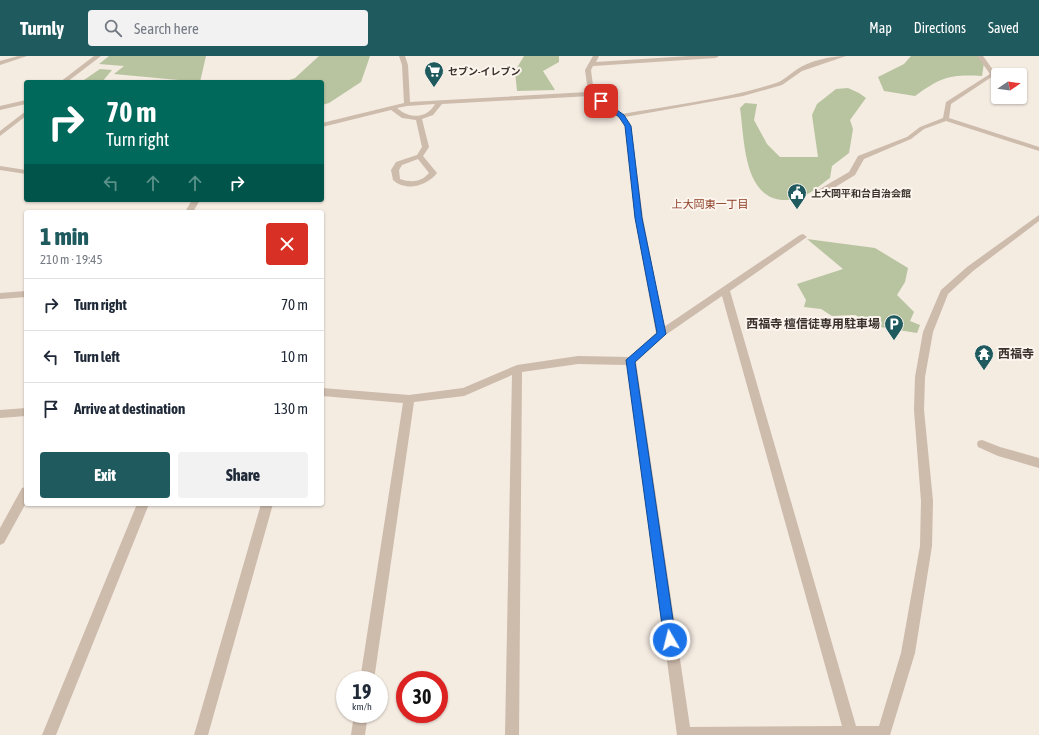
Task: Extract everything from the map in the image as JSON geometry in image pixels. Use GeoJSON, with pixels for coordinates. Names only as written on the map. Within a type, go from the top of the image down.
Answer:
{"type":"FeatureCollection","features":[{"type":"Feature","properties":{"kind":"street"},"geometry":{"type":"LineString","coordinates":[[0,64],[24,56]]}},
{"type":"Feature","properties":{"kind":"street"},"geometry":{"type":"LineString","coordinates":[[66,80],[98,56]]}},
{"type":"Feature","properties":{"kind":"street"},"geometry":{"type":"LineString","coordinates":[[402,56],[405,65],[407,104]]}},
{"type":"Feature","properties":{"kind":"street"},"geometry":{"type":"LineString","coordinates":[[591,94],[588,70],[596,56]]}},
{"type":"Feature","properties":{"kind":"street"},"geometry":{"type":"LineString","coordinates":[[592,64],[714,56]]}},
{"type":"Feature","properties":{"kind":"street"},"geometry":{"type":"LineString","coordinates":[[622,116],[720,98],[780,84],[800,70],[843,56]]}},
{"type":"Feature","properties":{"kind":"street"},"geometry":{"type":"LineString","coordinates":[[946,119],[948,103],[992,74],[980,56]]}},
{"type":"Feature","properties":{"kind":"street"},"geometry":{"type":"LineString","coordinates":[[324,124],[407,104],[591,94],[622,116],[628,126],[639,218],[661,334]]}},
{"type":"Feature","properties":{"kind":"street"},"geometry":{"type":"LineString","coordinates":[[0,108],[24,102]]}},
{"type":"Feature","properties":{"kind":"street"},"geometry":{"type":"LineString","coordinates":[[392,107],[397,113],[418,119],[429,116],[437,110],[440,102]]}},
{"type":"Feature","properties":{"kind":"street"},"geometry":{"type":"LineString","coordinates":[[0,134],[24,115]]}},
{"type":"Feature","properties":{"kind":"street"},"geometry":{"type":"LineString","coordinates":[[418,119],[426,147],[419,156],[399,164],[395,170],[397,180],[407,185],[419,184],[428,180],[433,173],[428,165],[419,156]]}},
{"type":"Feature","properties":{"kind":"street"},"geometry":{"type":"LineString","coordinates":[[821,192],[852,173],[861,158],[909,138],[922,128],[946,119],[1039,149]]}},
{"type":"Feature","properties":{"kind":"street"},"geometry":{"type":"LineString","coordinates":[[0,168],[24,172]]}},
{"type":"Feature","properties":{"kind":"street"},"geometry":{"type":"LineString","coordinates":[[631,360],[684,734],[884,734],[908,653],[926,546],[927,501],[919,410],[920,377],[928,332],[944,292],[970,269],[1039,217]]}},
{"type":"Feature","properties":{"kind":"street"},"geometry":{"type":"LineString","coordinates":[[324,392],[409,399],[464,392],[517,369],[578,360],[631,360],[661,334],[803,237]]}},
{"type":"Feature","properties":{"kind":"street"},"geometry":{"type":"LineString","coordinates":[[725,290],[851,734]]}},
{"type":"Feature","properties":{"kind":"street"},"geometry":{"type":"LineString","coordinates":[[0,296],[24,294]]}},
{"type":"Feature","properties":{"kind":"street"},"geometry":{"type":"LineString","coordinates":[[512,735],[517,369]]}},
{"type":"Feature","properties":{"kind":"street"},"geometry":{"type":"LineString","coordinates":[[368,671],[409,399]]}},
{"type":"Feature","properties":{"kind":"street"},"geometry":{"type":"LineString","coordinates":[[0,414],[24,412]]}},
{"type":"Feature","properties":{"kind":"street"},"geometry":{"type":"LineString","coordinates":[[982,444],[998,451],[1039,463]]}},
{"type":"Feature","properties":{"kind":"street"},"geometry":{"type":"LineString","coordinates":[[0,539],[24,496]]}},
{"type":"Feature","properties":{"kind":"street"},"geometry":{"type":"LineString","coordinates":[[48,735],[142,506]]}},
{"type":"Feature","properties":{"kind":"street"},"geometry":{"type":"LineString","coordinates":[[201,735],[266,506]]}},
{"type":"Feature","properties":{"kind":"street"},"geometry":{"type":"LineString","coordinates":[[358,735],[360,723]]}},
{"type":"Feature","properties":{"kind":"green space"},"geometry":{"type":"Polygon","coordinates":[[[109,56],[206,56],[200,80],[178,80],[114,74],[124,66],[99,64],[109,56]]]}},
{"type":"Feature","properties":{"kind":"green space"},"geometry":{"type":"Polygon","coordinates":[[[319,56],[370,56],[361,82],[329,103],[324,104],[324,80],[290,80],[295,78],[319,56]]]}},
{"type":"Feature","properties":{"kind":"green space"},"geometry":{"type":"Polygon","coordinates":[[[524,56],[559,56],[559,62],[543,71],[555,90],[517,91],[515,71],[524,56]]]}},
{"type":"Feature","properties":{"kind":"green space"},"geometry":{"type":"Polygon","coordinates":[[[911,56],[980,56],[984,63],[982,76],[954,76],[947,78],[939,81],[915,96],[884,91],[878,77],[904,64],[911,56]]]}},
{"type":"Feature","properties":{"kind":"green space"},"geometry":{"type":"Polygon","coordinates":[[[100,69],[112,70],[104,80],[84,80],[100,69]]]}},
{"type":"Feature","properties":{"kind":"green space"},"geometry":{"type":"Polygon","coordinates":[[[848,88],[866,98],[850,120],[853,129],[849,153],[832,166],[830,178],[809,193],[796,199],[779,199],[766,194],[756,184],[750,170],[743,138],[740,108],[745,103],[757,104],[754,120],[767,144],[780,157],[818,157],[812,115],[817,104],[836,89],[848,88]]]}},
{"type":"Feature","properties":{"kind":"green space"},"geometry":{"type":"Polygon","coordinates":[[[807,239],[875,248],[908,268],[905,282],[897,295],[914,312],[910,321],[920,325],[917,333],[880,327],[855,315],[832,316],[821,309],[804,307],[806,300],[797,284],[843,269],[807,239]]]}},
{"type":"Feature","properties":{"kind":"place","name":"セブン-イレブン"},"geometry":{"type":"Point","coordinates":[434,88]}},
{"type":"Feature","properties":{"kind":"place","name":"上大岡平和台自治会館"},"geometry":{"type":"Point","coordinates":[797,210]}},
{"type":"Feature","properties":{"kind":"place","name":"西福寺 檀信徒専用駐車場"},"geometry":{"type":"Point","coordinates":[894,341]}},
{"type":"Feature","properties":{"kind":"place","name":"西福寺"},"geometry":{"type":"Point","coordinates":[984,371]}},
{"type":"Feature","properties":{"kind":"district","name":"上大岡東一丁目"},"geometry":{"type":"Point","coordinates":[710,204]}},
{"type":"Feature","properties":{"kind":"route"},"geometry":{"type":"LineString","coordinates":[[601,101],[622,116],[628,126],[639,218],[661,334],[631,360],[670,640]]}}]}
